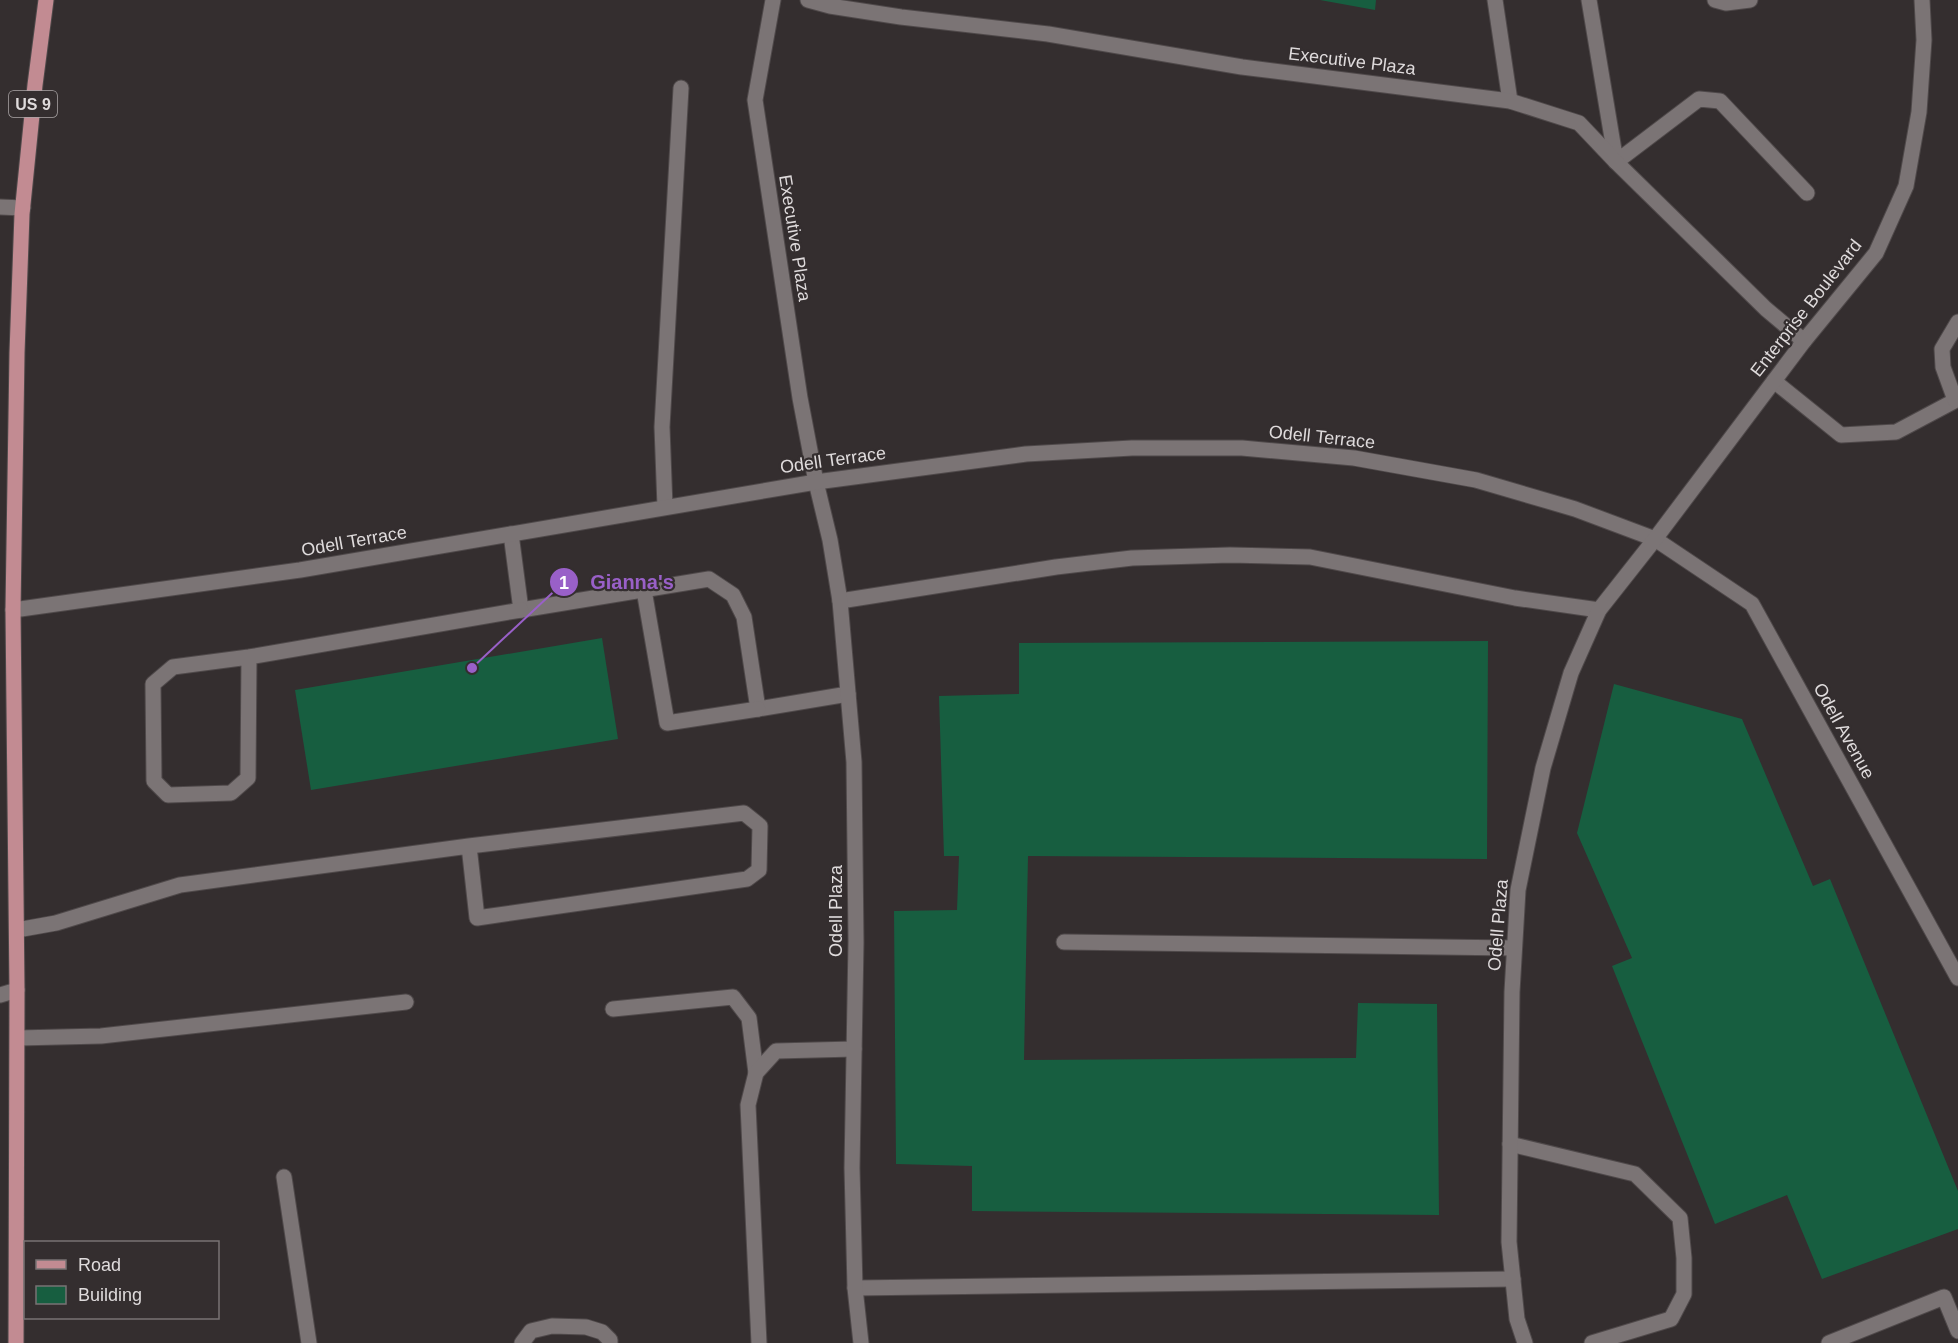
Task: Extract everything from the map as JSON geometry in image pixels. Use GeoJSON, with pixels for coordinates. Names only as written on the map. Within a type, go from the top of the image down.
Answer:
{"type":"FeatureCollection","features":[{"type":"Feature","properties":{"kind":"main road","name":"US 9"},"geometry":{"type":"LineString","coordinates":[[16,1343],[18,1038],[13,610],[17,353],[23,208],[46,0]]}},
{"type":"Feature","properties":{"kind":"street","name":"Executive Plaza"},"geometry":{"type":"LineString","coordinates":[[772,0],[755,100],[800,398],[816,482]]}},
{"type":"Feature","properties":{"kind":"street","name":"Executive Plaza"},"geometry":{"type":"LineString","coordinates":[[808,0],[830,6],[901,17],[1048,34],[1242,67],[1510,101],[1579,123],[1766,309],[1804,341]]}},
{"type":"Feature","properties":{"kind":"street"},"geometry":{"type":"LineString","coordinates":[[1495,0],[1510,101]]}},
{"type":"Feature","properties":{"kind":"street"},"geometry":{"type":"LineString","coordinates":[[1589,0],[1616,162],[1699,99],[1712,99],[1720,101],[1807,192]]}},
{"type":"Feature","properties":{"kind":"street"},"geometry":{"type":"LineString","coordinates":[[1714,0],[1726,3],[1750,0]]}},
{"type":"Feature","properties":{"kind":"street","name":"Enterprise Boulevard"},"geometry":{"type":"LineString","coordinates":[[1655,539],[1804,341],[1876,253],[1906,186],[1919,112],[1924,40],[1922,0]]}},
{"type":"Feature","properties":{"kind":"street"},"geometry":{"type":"LineString","coordinates":[[665,507],[662,427],[681,88]]}},
{"type":"Feature","properties":{"kind":"street"},"geometry":{"type":"LineString","coordinates":[[0,207],[23,208]]}},
{"type":"Feature","properties":{"kind":"street"},"geometry":{"type":"LineString","coordinates":[[1774,381],[1841,435],[1896,432],[1956,399],[1943,367],[1942,349],[1958,322]]}},
{"type":"Feature","properties":{"kind":"street","name":"Odell Terrace"},"geometry":{"type":"LineString","coordinates":[[13,610],[300,570],[816,482],[1026,454],[1132,448],[1242,448],[1354,458],[1476,480],[1575,509],[1655,539]]}},
{"type":"Feature","properties":{"kind":"street","name":"Odell Plaza"},"geometry":{"type":"LineString","coordinates":[[816,482],[830,540],[840,601],[854,762],[856,942],[852,1168],[855,1288],[861,1343]]}},
{"type":"Feature","properties":{"kind":"street"},"geometry":{"type":"LineString","coordinates":[[511,534],[521,610]]}},
{"type":"Feature","properties":{"kind":"street","name":"Odell Plaza"},"geometry":{"type":"LineString","coordinates":[[1525,1343],[1517,1319],[1509,1242],[1512,992],[1518,890],[1543,768],[1571,673],[1599,610],[1655,539]]}},
{"type":"Feature","properties":{"kind":"street","name":"Odell Avenue"},"geometry":{"type":"LineString","coordinates":[[1655,539],[1752,604],[1958,978]]}},
{"type":"Feature","properties":{"kind":"street"},"geometry":{"type":"LineString","coordinates":[[840,601],[1110,560],[1230,555],[1310,556],[1515,598],[1599,610]]}},
{"type":"Feature","properties":{"kind":"street"},"geometry":{"type":"LineString","coordinates":[[249,657],[248,777],[231,793],[168,795],[154,781],[153,684],[173,667],[249,657],[709,579],[733,595],[744,617],[758,709]]}},
{"type":"Feature","properties":{"kind":"street"},"geometry":{"type":"LineString","coordinates":[[644,590],[667,723],[848,694]]}},
{"type":"Feature","properties":{"kind":"street"},"geometry":{"type":"LineString","coordinates":[[17,930],[56,923],[180,885],[469,846],[744,813],[760,826],[759,870],[747,879],[477,918],[469,846]]}},
{"type":"Feature","properties":{"kind":"street"},"geometry":{"type":"LineString","coordinates":[[1064,942],[1514,948]]}},
{"type":"Feature","properties":{"kind":"street"},"geometry":{"type":"LineString","coordinates":[[0,995],[17,990]]}},
{"type":"Feature","properties":{"kind":"street"},"geometry":{"type":"LineString","coordinates":[[613,1009],[733,997],[749,1018],[756,1073],[748,1105],[759,1343]]}},
{"type":"Feature","properties":{"kind":"street"},"geometry":{"type":"LineString","coordinates":[[18,1038],[100,1036],[406,1002]]}},
{"type":"Feature","properties":{"kind":"street"},"geometry":{"type":"LineString","coordinates":[[756,1073],[776,1051],[854,1049]]}},
{"type":"Feature","properties":{"kind":"street"},"geometry":{"type":"LineString","coordinates":[[1510,1144],[1635,1174],[1680,1218],[1684,1258],[1684,1294],[1671,1319],[1593,1343]]}},
{"type":"Feature","properties":{"kind":"street"},"geometry":{"type":"LineString","coordinates":[[284,1177],[309,1343]]}},
{"type":"Feature","properties":{"kind":"street"},"geometry":{"type":"LineString","coordinates":[[855,1288],[1513,1279]]}},
{"type":"Feature","properties":{"kind":"street"},"geometry":{"type":"LineString","coordinates":[[1829,1343],[1944,1298],[1958,1331]]}},
{"type":"Feature","properties":{"kind":"street"},"geometry":{"type":"LineString","coordinates":[[522,1343],[531,1331],[552,1326],[594,1329],[602,1332],[610,1343]]}},
{"type":"Feature","properties":{"kind":"building"},"geometry":{"type":"Polygon","coordinates":[[[1320,0],[1376,0],[1375,10],[1320,0]]]}},
{"type":"Feature","properties":{"kind":"building"},"geometry":{"type":"Polygon","coordinates":[[[602,638],[618,739],[311,790],[295,690],[602,638]]]}},
{"type":"Feature","properties":{"kind":"building"},"geometry":{"type":"Polygon","coordinates":[[[1488,641],[1487,859],[1028,856],[1024,1060],[1356,1058],[1358,1003],[1437,1004],[1439,1215],[972,1211],[972,1166],[896,1164],[894,911],[957,910],[959,856],[944,856],[939,696],[1019,694],[1019,643],[1488,641]]]}},
{"type":"Feature","properties":{"kind":"building"},"geometry":{"type":"Polygon","coordinates":[[[1614,684],[1742,719],[1813,886],[1830,879],[1958,1191],[1958,1229],[1822,1279],[1787,1195],[1715,1224],[1612,966],[1632,958],[1577,833],[1614,684]]]}},
{"type":"Feature","properties":{"kind":"place","name":"Gianna's"},"geometry":{"type":"Point","coordinates":[472,668]}}]}
